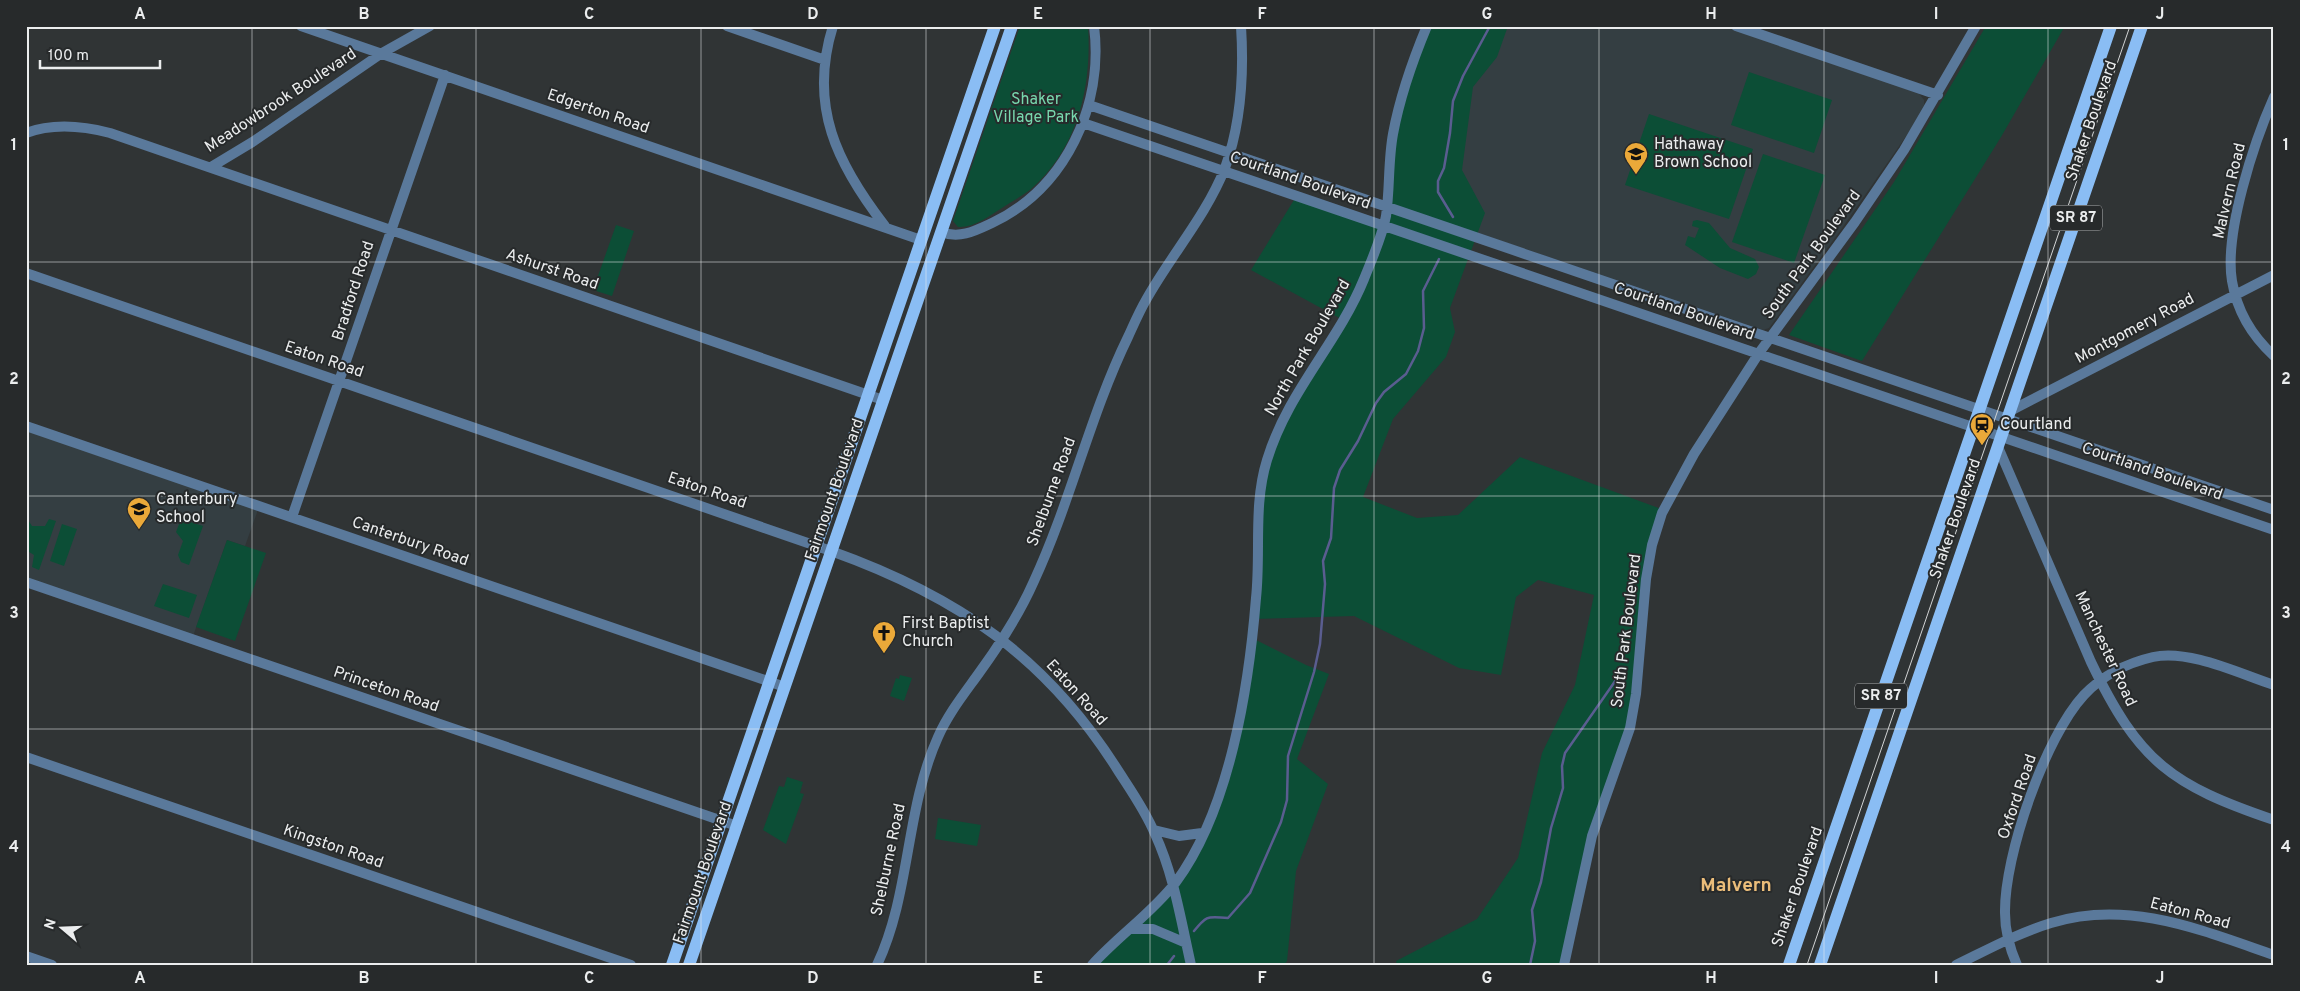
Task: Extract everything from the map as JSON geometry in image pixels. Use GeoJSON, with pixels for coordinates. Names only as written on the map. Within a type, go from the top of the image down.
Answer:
{"type":"FeatureCollection","features":[{"type":"Feature","properties":{"kind":"main road","name":"Fairmount Boulevard"},"geometry":{"type":"LineString","coordinates":[[672,965],[995,26]]}},
{"type":"Feature","properties":{"kind":"main road","name":"Fairmount Boulevard"},"geometry":{"type":"LineString","coordinates":[[689,965],[1012,26]]}},
{"type":"Feature","properties":{"kind":"main road","name":"Shaker Boulevard"},"geometry":{"type":"LineString","coordinates":[[1789,965],[2111,26]]}},
{"type":"Feature","properties":{"kind":"main road","name":"Shaker Boulevard"},"geometry":{"type":"LineString","coordinates":[[1820,965],[2142,26]]}},
{"type":"Feature","properties":{"kind":"main road"},"geometry":{"type":"LineString","coordinates":[[757,715],[774,719]]}},
{"type":"Feature","properties":{"kind":"street","name":"Edgerton Road"},"geometry":{"type":"LineString","coordinates":[[301,26],[921,240]]}},
{"type":"Feature","properties":{"kind":"street","name":"Meadowbrook Boulevard"},"geometry":{"type":"LineString","coordinates":[[26,133],[49,128],[90,128],[211,168],[254,141],[382,53],[430,26]]}},
{"type":"Feature","properties":{"kind":"street"},"geometry":{"type":"LineString","coordinates":[[727,26],[825,60]]}},
{"type":"Feature","properties":{"kind":"street"},"geometry":{"type":"LineString","coordinates":[[833,26],[825,60],[825,106],[834,143],[857,188],[886,227]]}},
{"type":"Feature","properties":{"kind":"street"},"geometry":{"type":"LineString","coordinates":[[941,232],[952,235],[969,233],[1003,217],[1027,200],[1056,170],[1083,123],[1089,105],[1095,69],[1094,26]]}},
{"type":"Feature","properties":{"kind":"street","name":"Shelburne Road"},"geometry":{"type":"LineString","coordinates":[[877,965],[892,924],[905,871],[917,802],[930,756],[956,705],[1003,639],[1034,583],[1054,535],[1111,371],[1146,300],[1197,223],[1224,171],[1238,113],[1242,47],[1241,26]]}},
{"type":"Feature","properties":{"kind":"street","name":"North Park Boulevard"},"geometry":{"type":"LineString","coordinates":[[1092,965],[1174,885],[1187,866],[1223,786],[1249,668],[1257,594],[1256,528],[1266,461],[1290,404],[1350,310],[1364,280],[1384,224],[1393,132],[1406,81],[1427,26]]}},
{"type":"Feature","properties":{"kind":"street"},"geometry":{"type":"LineString","coordinates":[[1736,26],[1938,95]]}},
{"type":"Feature","properties":{"kind":"street","name":"South Park Boulevard"},"geometry":{"type":"LineString","coordinates":[[1564,965],[1592,836],[1630,728],[1636,694],[1646,579],[1652,545],[1662,513],[1680,478],[1759,353],[1855,222],[1938,95],[1976,26]]}},
{"type":"Feature","properties":{"kind":"street","name":"Bradford Road"},"geometry":{"type":"LineString","coordinates":[[292,517],[445,75]]}},
{"type":"Feature","properties":{"kind":"street","name":"Malvern Road"},"geometry":{"type":"LineString","coordinates":[[2274,97],[2251,158],[2239,209],[2232,258],[2232,279],[2235,294],[2250,328],[2274,356]]}},
{"type":"Feature","properties":{"kind":"street","name":"Courtland Boulevard"},"geometry":{"type":"LineString","coordinates":[[1089,105],[1979,410],[2009,415],[2052,435],[2274,510]]}},
{"type":"Feature","properties":{"kind":"street","name":"Courtland Boulevard"},"geometry":{"type":"LineString","coordinates":[[1083,123],[1384,224],[1973,427],[2000,442],[2046,452],[2274,530]]}},
{"type":"Feature","properties":{"kind":"street","name":"Ashurst Road"},"geometry":{"type":"LineString","coordinates":[[211,168],[883,400]]}},
{"type":"Feature","properties":{"kind":"street","name":"Eaton Road"},"geometry":{"type":"LineString","coordinates":[[26,273],[816,545],[898,577],[965,613],[1003,639],[1050,683],[1105,749],[1154,830],[1174,885],[1191,965]]}},
{"type":"Feature","properties":{"kind":"street","name":"Montgomery Road"},"geometry":{"type":"LineString","coordinates":[[2009,415],[2274,275]]}},
{"type":"Feature","properties":{"kind":"street"},"geometry":{"type":"LineString","coordinates":[[1588,295],[1594,277]]}},
{"type":"Feature","properties":{"kind":"street","name":"Canterbury Road"},"geometry":{"type":"LineString","coordinates":[[26,426],[785,687]]}},
{"type":"Feature","properties":{"kind":"street"},"geometry":{"type":"LineString","coordinates":[[2046,452],[2052,435]]}},
{"type":"Feature","properties":{"kind":"street","name":"Manchester Road"},"geometry":{"type":"LineString","coordinates":[[2000,442],[2100,680],[2127,727],[2161,766],[2184,783],[2211,797],[2274,820]]}},
{"type":"Feature","properties":{"kind":"street","name":"Princeton Road"},"geometry":{"type":"LineString","coordinates":[[26,582],[737,826]]}},
{"type":"Feature","properties":{"kind":"street","name":"Oxford Road"},"geometry":{"type":"LineString","coordinates":[[2017,965],[2008,939],[2005,914],[2008,882],[2031,797],[2046,760],[2069,715],[2084,695],[2100,680],[2128,665],[2165,656],[2198,660],[2274,685]]}},
{"type":"Feature","properties":{"kind":"street","name":"Kingston Road"},"geometry":{"type":"LineString","coordinates":[[26,757],[631,965]]}},
{"type":"Feature","properties":{"kind":"street"},"geometry":{"type":"LineString","coordinates":[[1154,830],[1178,836],[1202,833]]}},
{"type":"Feature","properties":{"kind":"street","name":"Eaton Road"},"geometry":{"type":"LineString","coordinates":[[1956,965],[2008,939],[2068,918],[2097,914],[2128,914],[2163,919],[2274,955]]}},
{"type":"Feature","properties":{"kind":"street"},"geometry":{"type":"LineString","coordinates":[[1130,928],[1153,929],[1186,943]]}},
{"type":"Feature","properties":{"kind":"street"},"geometry":{"type":"LineString","coordinates":[[26,956],[52,965]]}},
{"type":"Feature","properties":{"kind":"shaded area","name":"Hathaway Brown School"},"geometry":{"type":"Polygon","coordinates":[[[1449,26],[1725,26],[1917,91],[1924,100],[1924,105],[1911,129],[1840,231],[1769,328],[1763,330],[1405,208],[1449,26]]]}},
{"type":"Feature","properties":{"kind":"shaded area","name":"Canterbury School"},"geometry":{"type":"Polygon","coordinates":[[[26,426],[259,507],[245,546],[227,540],[192,639],[26,582],[26,426]]]}},
{"type":"Feature","properties":{"kind":"green space","name":"Shaker Village Park"},"geometry":{"type":"Polygon","coordinates":[[[1020,26],[1088,26],[1089,49],[1087,71],[1079,115],[1060,155],[1047,173],[1031,189],[981,221],[970,226],[958,227],[953,221],[1020,26]]]}},
{"type":"Feature","properties":{"kind":"green space"},"geometry":{"type":"Polygon","coordinates":[[[1435,26],[1508,26],[1497,57],[1473,87],[1462,170],[1485,213],[1450,308],[1455,332],[1446,357],[1393,419],[1363,497],[1417,518],[1458,515],[1520,457],[1664,510],[1652,545],[1636,694],[1607,790],[1564,965],[1397,965],[1396,961],[1477,919],[1518,858],[1542,753],[1575,685],[1594,595],[1538,580],[1516,597],[1501,675],[1459,668],[1354,616],[1254,619],[1266,461],[1290,404],[1343,320],[1251,270],[1297,195],[1384,224],[1390,154],[1425,32],[1435,26]]]}},
{"type":"Feature","properties":{"kind":"green space"},"geometry":{"type":"Polygon","coordinates":[[[1986,26],[2065,26],[2001,137],[1862,361],[1789,335],[1894,182],[1986,26]]]}},
{"type":"Feature","properties":{"kind":"green space"},"geometry":{"type":"Polygon","coordinates":[[[1749,72],[1832,100],[1814,153],[1731,125],[1749,72]]]}},
{"type":"Feature","properties":{"kind":"green space"},"geometry":{"type":"Polygon","coordinates":[[[1649,114],[1753,149],[1729,219],[1625,185],[1649,114]]]}},
{"type":"Feature","properties":{"kind":"green space"},"geometry":{"type":"Polygon","coordinates":[[[1763,154],[1825,175],[1794,263],[1732,242],[1763,154]]]}},
{"type":"Feature","properties":{"kind":"green space"},"geometry":{"type":"Polygon","coordinates":[[[1693,221],[1709,223],[1730,248],[1755,259],[1759,267],[1756,274],[1748,279],[1720,268],[1685,245],[1688,236],[1695,238],[1699,228],[1692,226],[1693,221]]]}},
{"type":"Feature","properties":{"kind":"green space"},"geometry":{"type":"Polygon","coordinates":[[[616,225],[634,231],[612,296],[593,290],[616,225]]]}},
{"type":"Feature","properties":{"kind":"green space"},"geometry":{"type":"Polygon","coordinates":[[[26,517],[32,526],[45,526],[49,519],[56,521],[39,570],[32,567],[34,555],[26,550],[26,517]]]}},
{"type":"Feature","properties":{"kind":"green space"},"geometry":{"type":"Polygon","coordinates":[[[181,519],[203,526],[189,565],[181,562],[178,555],[183,541],[176,532],[181,519]]]}},
{"type":"Feature","properties":{"kind":"green space"},"geometry":{"type":"Polygon","coordinates":[[[62,524],[77,529],[64,566],[50,561],[62,524]]]}},
{"type":"Feature","properties":{"kind":"green space"},"geometry":{"type":"Polygon","coordinates":[[[227,540],[266,553],[235,641],[196,627],[227,540]]]}},
{"type":"Feature","properties":{"kind":"green space"},"geometry":{"type":"Polygon","coordinates":[[[163,584],[197,595],[189,618],[154,606],[163,584]]]}},
{"type":"Feature","properties":{"kind":"green space"},"geometry":{"type":"Polygon","coordinates":[[[1252,638],[1306,665],[1329,674],[1297,759],[1328,784],[1296,871],[1287,961],[1284,965],[1092,965],[1174,885],[1223,785],[1252,638]]]}},
{"type":"Feature","properties":{"kind":"green space"},"geometry":{"type":"Polygon","coordinates":[[[900,675],[912,678],[904,701],[890,696],[896,678],[899,679],[900,675]]]}},
{"type":"Feature","properties":{"kind":"green space"},"geometry":{"type":"Polygon","coordinates":[[[787,777],[803,782],[800,793],[804,794],[786,844],[763,830],[779,786],[784,787],[787,777]]]}},
{"type":"Feature","properties":{"kind":"green space"},"geometry":{"type":"Polygon","coordinates":[[[938,818],[981,825],[977,846],[935,839],[938,818]]]}},
{"type":"Feature","properties":{"kind":"waterway"},"geometry":{"type":"LineString","coordinates":[[1453,217],[1438,192],[1438,181],[1444,168],[1450,133],[1453,101],[1463,76],[1490,26]]}},
{"type":"Feature","properties":{"kind":"waterway"},"geometry":{"type":"LineString","coordinates":[[1194,931],[1206,919],[1216,917],[1228,918],[1250,893],[1281,822],[1287,800],[1288,756],[1314,672],[1320,644],[1325,584],[1323,561],[1331,538],[1334,488],[1340,470],[1358,441],[1376,403],[1384,392],[1406,374],[1418,351],[1424,328],[1423,291],[1439,259]]}},
{"type":"Feature","properties":{"kind":"waterway"},"geometry":{"type":"LineString","coordinates":[[1530,965],[1535,941],[1532,910],[1541,882],[1551,828],[1563,788],[1562,766],[1565,753],[1618,677]]}},
{"type":"Feature","properties":{"kind":"waterway"},"geometry":{"type":"LineString","coordinates":[[1167,965],[1174,956]]}},
{"type":"Feature","properties":{"kind":"tram line"},"geometry":{"type":"LineString","coordinates":[[1807,965],[2130,26]]}},
{"type":"Feature","properties":{"kind":"place","name":"Hathaway Brown School"},"geometry":{"type":"Point","coordinates":[1636,175]}},
{"type":"Feature","properties":{"kind":"place","name":"Courtland"},"geometry":{"type":"Point","coordinates":[1982,446]}},
{"type":"Feature","properties":{"kind":"place","name":"Canterbury School"},"geometry":{"type":"Point","coordinates":[139,530]}},
{"type":"Feature","properties":{"kind":"place","name":"First Baptist Church"},"geometry":{"type":"Point","coordinates":[884,654]}},
{"type":"Feature","properties":{"kind":"district","name":"Malvern"},"geometry":{"type":"Point","coordinates":[1736,886]}}]}
